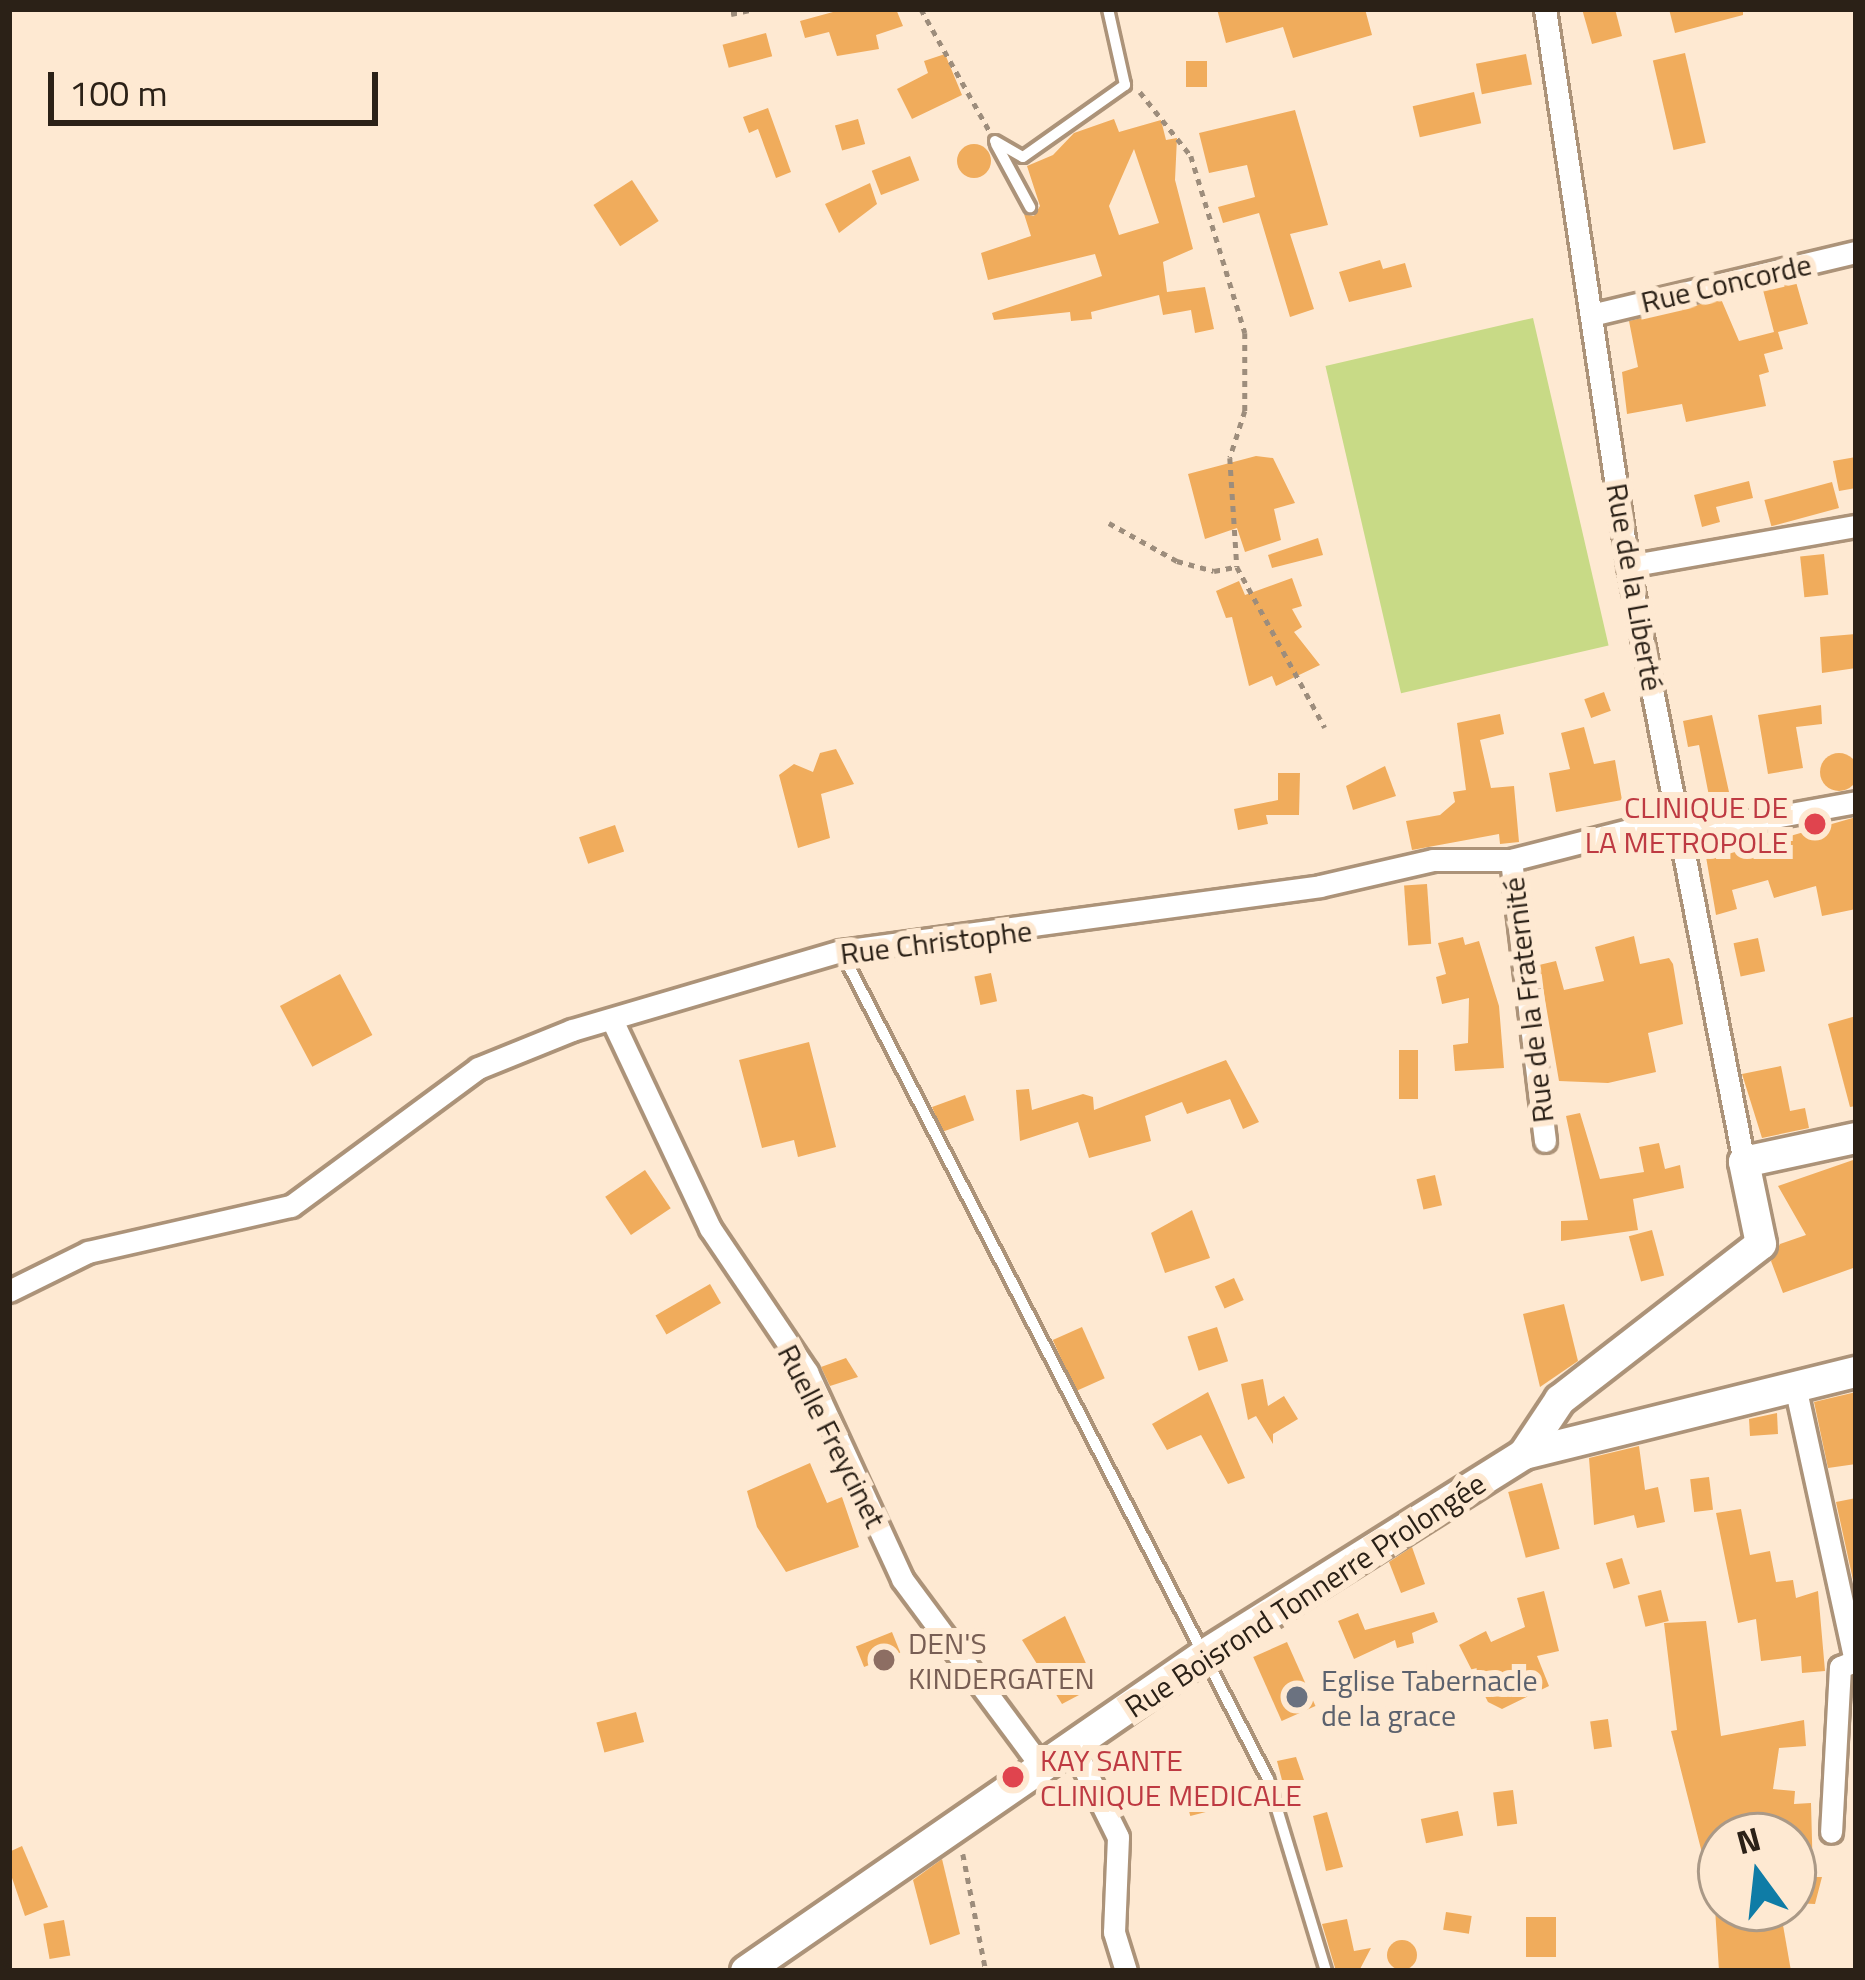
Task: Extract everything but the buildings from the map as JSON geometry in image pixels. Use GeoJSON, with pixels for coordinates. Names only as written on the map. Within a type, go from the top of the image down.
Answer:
{"type":"FeatureCollection","features":[{"type":"Feature","properties":{"kind":"street","name":"Rue de la Liberté"},"geometry":{"type":"LineString","coordinates":[[1545,9],[1595,314],[1628,566],[1744,1162]]}},
{"type":"Feature","properties":{"kind":"street","name":"Rue Concorde"},"geometry":{"type":"LineString","coordinates":[[1595,314],[1856,252]]}},
{"type":"Feature","properties":{"kind":"street"},"geometry":{"type":"LineString","coordinates":[[1628,566],[1856,526]]}},
{"type":"Feature","properties":{"kind":"street","name":"Rue Christophe"},"geometry":{"type":"LineString","coordinates":[[9,1291],[88,1252],[291,1206],[478,1068],[841,951],[1320,886],[1433,860],[1511,860],[1629,830],[1681,830],[1856,802]]}},
{"type":"Feature","properties":{"kind":"street","name":"Rue de la Fraternité"},"geometry":{"type":"LineString","coordinates":[[1511,860],[1545,1141]]}},
{"type":"Feature","properties":{"kind":"street","name":"Ruelle Freycinet"},"geometry":{"type":"LineString","coordinates":[[613,1022],[710,1228],[807,1372],[902,1579],[1044,1770]]}},
{"type":"Feature","properties":{"kind":"street"},"geometry":{"type":"LineString","coordinates":[[1524,1454],[1560,1400],[1761,1244],[1744,1162],[1856,1138]]}},
{"type":"Feature","properties":{"kind":"street","name":"Rue Boisrond Tonnerre Prolongée"},"geometry":{"type":"LineString","coordinates":[[746,1971],[958,1831],[1204,1655],[1524,1454],[1856,1372]]}},
{"type":"Feature","properties":{"kind":"street"},"geometry":{"type":"LineString","coordinates":[[1795,1387],[1856,1660],[1840,1667],[1831,1832]]}},
{"type":"Feature","properties":{"kind":"street"},"geometry":{"type":"LineString","coordinates":[[1074,1748],[1118,1837],[1114,1932],[1126,1971]]}},
{"type":"Feature","properties":{"kind":"lane"},"geometry":{"type":"LineString","coordinates":[[995,141],[1023,157],[1124,85],[1108,9]]}},
{"type":"Feature","properties":{"kind":"lane"},"geometry":{"type":"LineString","coordinates":[[995,141],[1030,207]]}},
{"type":"Feature","properties":{"kind":"lane"},"geometry":{"type":"LineString","coordinates":[[841,951],[1268,1779],[1326,1971]]}},
{"type":"Feature","properties":{"kind":"path"},"geometry":{"type":"LineString","coordinates":[[731,14],[754,9]]}},
{"type":"Feature","properties":{"kind":"path"},"geometry":{"type":"LineString","coordinates":[[921,9],[995,141]]}},
{"type":"Feature","properties":{"kind":"path"},"geometry":{"type":"LineString","coordinates":[[1121,69],[1191,156],[1245,333],[1245,411],[1230,458],[1237,566],[1325,728]]}},
{"type":"Feature","properties":{"kind":"path"},"geometry":{"type":"LineString","coordinates":[[1109,523],[1177,561],[1214,571],[1237,566]]}},
{"type":"Feature","properties":{"kind":"path"},"geometry":{"type":"LineString","coordinates":[[958,1831],[986,1971]]}},
{"type":"Feature","properties":{"kind":"green space"},"geometry":{"type":"Polygon","coordinates":[[[1533,318],[1609,645],[1401,693],[1325,366],[1533,318]]]}},
{"type":"Feature","properties":{"kind":"place","name":"CLINIQUE DE LA METROPOLE"},"geometry":{"type":"Point","coordinates":[1815,824]}},
{"type":"Feature","properties":{"kind":"place","name":"DEN'S KINDERGATEN"},"geometry":{"type":"Point","coordinates":[884,1660]}},
{"type":"Feature","properties":{"kind":"place","name":"Eglise Tabernacle de la grace"},"geometry":{"type":"Point","coordinates":[1297,1697]}},
{"type":"Feature","properties":{"kind":"place","name":"KAY SANTE CLINIQUE MEDICALE"},"geometry":{"type":"Point","coordinates":[1013,1777]}}]}
